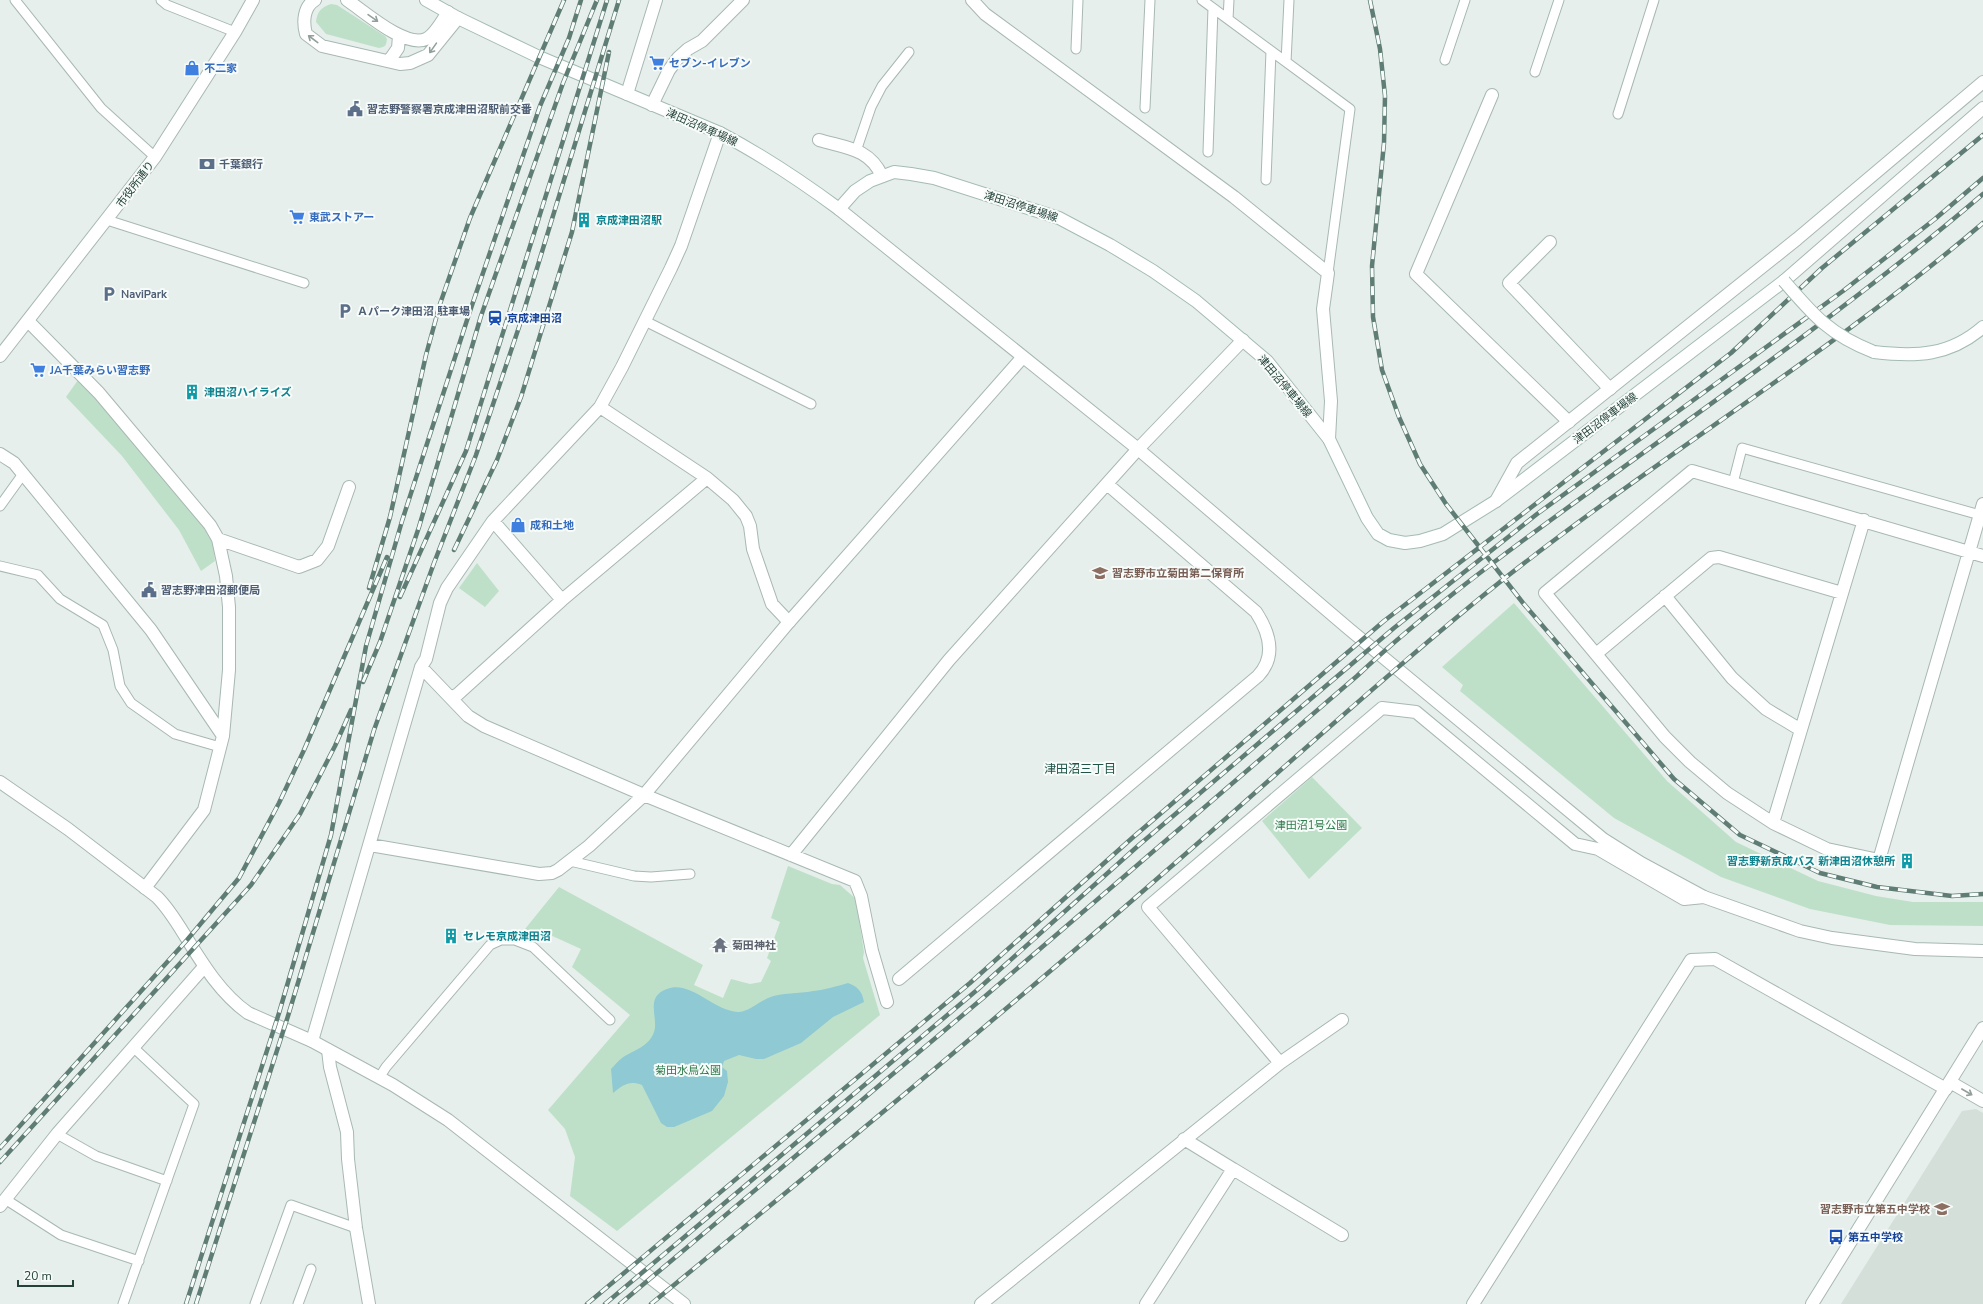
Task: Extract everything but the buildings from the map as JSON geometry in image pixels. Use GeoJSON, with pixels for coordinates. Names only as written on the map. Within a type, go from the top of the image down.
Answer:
{"type":"FeatureCollection","features":[{"type":"Feature","properties":{"kind":"street","name":"市役所通り"},"geometry":{"type":"LineString","coordinates":[[2,350],[28,321],[155,157],[235,32],[253,0]]}},
{"type":"Feature","properties":{"kind":"street"},"geometry":{"type":"LineString","coordinates":[[315,0],[311,2],[306,13],[304,24],[306,34],[322,46],[400,64],[410,63],[428,55],[453,15]]}},
{"type":"Feature","properties":{"kind":"street"},"geometry":{"type":"LineString","coordinates":[[348,0],[399,36],[419,41],[428,38],[453,15]]}},
{"type":"Feature","properties":{"kind":"street","name":"津田沼停車場線"},"geometry":{"type":"LineString","coordinates":[[426,0],[453,15],[539,57],[720,133],[745,146],[800,180],[839,209],[855,191],[870,181],[894,172],[934,178],[1059,218],[1153,271],[1196,301],[1267,361],[1329,439],[1368,518],[1378,534],[1389,540],[1405,543],[1420,541],[1443,534],[1496,501],[1784,281],[1983,108]]}},
{"type":"Feature","properties":{"kind":"street"},"geometry":{"type":"LineString","coordinates":[[627,94],[656,0]]}},
{"type":"Feature","properties":{"kind":"street"},"geometry":{"type":"LineString","coordinates":[[652,105],[669,70],[678,58],[688,48],[702,41],[744,0]]}},
{"type":"Feature","properties":{"kind":"street"},"geometry":{"type":"LineString","coordinates":[[972,0],[986,14],[1245,206],[1328,273],[1323,309],[1331,401],[1329,439]]}},
{"type":"Feature","properties":{"kind":"street"},"geometry":{"type":"LineString","coordinates":[[389,62],[398,48],[399,36]]}},
{"type":"Feature","properties":{"kind":"street"},"geometry":{"type":"LineString","coordinates":[[1496,501],[1517,463],[1798,239],[1983,82]]}},
{"type":"Feature","properties":{"kind":"street"},"geometry":{"type":"LineString","coordinates":[[1492,95],[1416,274],[1569,422]]}},
{"type":"Feature","properties":{"kind":"street"},"geometry":{"type":"LineString","coordinates":[[312,1041],[421,667],[426,659],[440,603],[447,588],[493,521],[600,407],[645,321],[681,246],[720,133]]}},
{"type":"Feature","properties":{"kind":"street"},"geometry":{"type":"LineString","coordinates":[[819,140],[856,151],[869,157],[878,166],[882,176]]}},
{"type":"Feature","properties":{"kind":"street"},"geometry":{"type":"LineString","coordinates":[[839,209],[1022,358],[1138,449],[1349,629],[1603,839],[1642,863],[1704,897],[1793,928],[1832,938],[1915,949],[1983,951]]}},
{"type":"Feature","properties":{"kind":"street"},"geometry":{"type":"LineString","coordinates":[[1550,242],[1509,282],[1610,389]]}},
{"type":"Feature","properties":{"kind":"street"},"geometry":{"type":"LineString","coordinates":[[1784,281],[1811,313],[1831,331],[1852,344],[1874,352],[1898,355],[1922,355],[1947,349],[1971,337],[1983,327]]}},
{"type":"Feature","properties":{"kind":"street"},"geometry":{"type":"LineString","coordinates":[[28,321],[99,394],[210,525],[218,540],[226,576],[229,607],[228,670],[222,742],[204,810],[145,888]]}},
{"type":"Feature","properties":{"kind":"street"},"geometry":{"type":"LineString","coordinates":[[791,855],[949,660],[1138,449],[1243,340]]}},
{"type":"Feature","properties":{"kind":"street"},"geometry":{"type":"LineString","coordinates":[[370,845],[540,874],[552,873],[570,861],[594,842],[644,795],[789,622],[1022,358]]}},
{"type":"Feature","properties":{"kind":"street"},"geometry":{"type":"LineString","coordinates":[[600,407],[707,478],[733,500],[746,516],[750,526],[753,549],[772,604],[789,622]]}},
{"type":"Feature","properties":{"kind":"street"},"geometry":{"type":"LineString","coordinates":[[0,454],[14,463],[151,630],[222,742]]}},
{"type":"Feature","properties":{"kind":"street"},"geometry":{"type":"LineString","coordinates":[[1981,510],[1969,552],[1879,860],[1827,849],[1773,823],[1727,793],[1690,762],[1665,737],[1545,592],[1692,471],[1864,520],[1969,552],[1983,556]]}},
{"type":"Feature","properties":{"kind":"street"},"geometry":{"type":"LineString","coordinates":[[451,698],[458,694],[562,600],[707,478]]}},
{"type":"Feature","properties":{"kind":"street"},"geometry":{"type":"LineString","coordinates":[[899,979],[1266,668],[1269,656],[1268,640],[1264,626],[1256,612],[1107,484]]}},
{"type":"Feature","properties":{"kind":"street"},"geometry":{"type":"LineString","coordinates":[[218,540],[299,567],[317,560],[328,546],[349,487]]}},
{"type":"Feature","properties":{"kind":"street"},"geometry":{"type":"LineString","coordinates":[[1773,823],[1864,520]]}},
{"type":"Feature","properties":{"kind":"street"},"geometry":{"type":"LineString","coordinates":[[493,521],[562,600]]}},
{"type":"Feature","properties":{"kind":"street"},"geometry":{"type":"LineString","coordinates":[[1596,654],[1710,558],[1719,557],[1842,593]]}},
{"type":"Feature","properties":{"kind":"street"},"geometry":{"type":"LineString","coordinates":[[1665,596],[1732,678],[1766,709],[1801,730]]}},
{"type":"Feature","properties":{"kind":"street"},"geometry":{"type":"LineString","coordinates":[[421,667],[468,716],[484,726],[644,795],[855,881],[861,896],[872,951],[887,1002]]}},
{"type":"Feature","properties":{"kind":"street"},"geometry":{"type":"LineString","coordinates":[[1280,1063],[1148,907],[1382,708],[1416,712],[1575,844],[1598,849],[1684,898],[1704,897]]}},
{"type":"Feature","properties":{"kind":"street"},"geometry":{"type":"LineString","coordinates":[[0,782],[68,829],[145,888],[167,907],[204,967],[239,1006],[248,1013],[312,1041],[379,1078],[448,1120],[684,1304]]}},
{"type":"Feature","properties":{"kind":"street"},"geometry":{"type":"LineString","coordinates":[[1473,1304],[1691,960],[1715,959],[1948,1086],[1983,1101]]}},
{"type":"Feature","properties":{"kind":"street"},"geometry":{"type":"LineString","coordinates":[[2,1203],[58,1134],[204,967]]}},
{"type":"Feature","properties":{"kind":"street"},"geometry":{"type":"LineString","coordinates":[[980,1304],[1280,1063],[1342,1020]]}},
{"type":"Feature","properties":{"kind":"street"},"geometry":{"type":"LineString","coordinates":[[1812,1304],[1983,1028]]}},
{"type":"Feature","properties":{"kind":"street"},"geometry":{"type":"LineString","coordinates":[[328,1050],[330,1067],[347,1132],[348,1159],[356,1228],[369,1304]]}},
{"type":"Feature","properties":{"kind":"street"},"geometry":{"type":"LineString","coordinates":[[1184,1139],[1342,1235]]}},
{"type":"Feature","properties":{"kind":"street"},"geometry":{"type":"LineString","coordinates":[[1146,1304],[1233,1169]]}},
{"type":"Feature","properties":{"kind":"lane"},"geometry":{"type":"LineString","coordinates":[[14,0],[101,108],[155,157]]}},
{"type":"Feature","properties":{"kind":"lane"},"geometry":{"type":"LineString","coordinates":[[161,0],[167,5],[235,32]]}},
{"type":"Feature","properties":{"kind":"lane"},"geometry":{"type":"LineString","coordinates":[[1076,49],[1078,0]]}},
{"type":"Feature","properties":{"kind":"lane"},"geometry":{"type":"LineString","coordinates":[[1145,108],[1150,0]]}},
{"type":"Feature","properties":{"kind":"lane"},"geometry":{"type":"LineString","coordinates":[[1202,0],[1350,109],[1328,273]]}},
{"type":"Feature","properties":{"kind":"lane"},"geometry":{"type":"LineString","coordinates":[[1228,20],[1229,0]]}},
{"type":"Feature","properties":{"kind":"lane"},"geometry":{"type":"LineString","coordinates":[[1286,62],[1289,0]]}},
{"type":"Feature","properties":{"kind":"lane"},"geometry":{"type":"LineString","coordinates":[[1445,60],[1465,0]]}},
{"type":"Feature","properties":{"kind":"lane"},"geometry":{"type":"LineString","coordinates":[[1535,72],[1559,0]]}},
{"type":"Feature","properties":{"kind":"lane"},"geometry":{"type":"LineString","coordinates":[[1618,114],[1651,1]]}},
{"type":"Feature","properties":{"kind":"lane"},"geometry":{"type":"LineString","coordinates":[[1208,152],[1213,8]]}},
{"type":"Feature","properties":{"kind":"lane"},"geometry":{"type":"LineString","coordinates":[[1266,180],[1271,51]]}},
{"type":"Feature","properties":{"kind":"lane"},"geometry":{"type":"LineString","coordinates":[[856,151],[871,107],[882,86],[909,52]]}},
{"type":"Feature","properties":{"kind":"lane"},"geometry":{"type":"LineString","coordinates":[[107,220],[304,283]]}},
{"type":"Feature","properties":{"kind":"lane"},"geometry":{"type":"LineString","coordinates":[[645,321],[811,404]]}},
{"type":"Feature","properties":{"kind":"lane"},"geometry":{"type":"LineString","coordinates":[[1733,483],[1742,448],[1981,510]]}},
{"type":"Feature","properties":{"kind":"lane"},"geometry":{"type":"LineString","coordinates":[[0,506],[23,474]]}},
{"type":"Feature","properties":{"kind":"lane"},"geometry":{"type":"LineString","coordinates":[[0,566],[38,575],[60,599],[103,625],[113,650],[120,686],[131,702],[175,734],[222,742]]}},
{"type":"Feature","properties":{"kind":"lane"},"geometry":{"type":"LineString","coordinates":[[570,861],[634,876],[651,877],[690,874]]}},
{"type":"Feature","properties":{"kind":"lane"},"geometry":{"type":"LineString","coordinates":[[379,1078],[386,1067],[490,945],[501,940],[516,940],[533,947],[610,1020]]}},
{"type":"Feature","properties":{"kind":"lane"},"geometry":{"type":"LineString","coordinates":[[123,1304],[194,1104],[134,1048]]}},
{"type":"Feature","properties":{"kind":"lane"},"geometry":{"type":"LineString","coordinates":[[58,1134],[96,1156],[167,1181]]}},
{"type":"Feature","properties":{"kind":"lane"},"geometry":{"type":"LineString","coordinates":[[2,1203],[61,1235],[139,1261]]}},
{"type":"Feature","properties":{"kind":"lane"},"geometry":{"type":"LineString","coordinates":[[255,1304],[291,1205],[356,1228]]}},
{"type":"Feature","properties":{"kind":"lane"},"geometry":{"type":"LineString","coordinates":[[298,1304],[311,1269]]}},
{"type":"Feature","properties":{"kind":"shaded area","name":"習志野市立第五中学校"},"geometry":{"type":"Polygon","coordinates":[[[1976,1109],[1983,1113],[1983,1304],[1841,1304],[1962,1111],[1976,1109]]]}},
{"type":"Feature","properties":{"kind":"green space"},"geometry":{"type":"Polygon","coordinates":[[[331,4],[337,5],[385,36],[387,39],[385,45],[379,48],[326,34],[316,22],[322,8],[331,4]]]}},
{"type":"Feature","properties":{"kind":"green space"},"geometry":{"type":"Polygon","coordinates":[[[78,380],[107,408],[205,526],[213,542],[215,561],[201,571],[179,530],[122,456],[66,397],[78,380]]]}},
{"type":"Feature","properties":{"kind":"green space"},"geometry":{"type":"Polygon","coordinates":[[[477,563],[499,591],[485,607],[459,588],[477,563]]]}},
{"type":"Feature","properties":{"kind":"green space"},"geometry":{"type":"Polygon","coordinates":[[[1514,603],[1667,781],[1736,842],[1818,881],[1876,896],[1913,902],[1983,902],[1983,926],[1890,925],[1810,909],[1721,877],[1614,818],[1460,691],[1463,685],[1442,667],[1514,603]]]}},
{"type":"Feature","properties":{"kind":"green space","name":"津田沼1号公園"},"geometry":{"type":"Polygon","coordinates":[[[1312,777],[1362,828],[1309,879],[1262,821],[1312,777]]]}},
{"type":"Feature","properties":{"kind":"green space","name":"菊田水鳥公園"},"geometry":{"type":"Polygon","coordinates":[[[788,866],[832,884],[840,885],[856,899],[864,952],[863,958],[880,1015],[617,1231],[570,1196],[575,1157],[565,1129],[548,1110],[630,1015],[572,967],[581,949],[548,934],[535,937],[525,929],[559,887],[703,965],[694,985],[723,998],[731,979],[750,984],[761,982],[771,961],[767,958],[780,922],[771,918],[788,866]]]}},
{"type":"Feature","properties":{"kind":"water"},"geometry":{"type":"Polygon","coordinates":[[[848,983],[859,990],[864,1002],[833,1017],[801,1043],[764,1059],[756,1059],[739,1055],[724,1061],[722,1067],[727,1071],[728,1082],[724,1096],[712,1111],[674,1127],[667,1127],[661,1123],[642,1085],[633,1083],[626,1084],[613,1093],[611,1069],[622,1058],[645,1045],[652,1037],[655,1026],[654,1002],[660,993],[667,989],[676,987],[685,989],[720,1007],[742,1012],[774,996],[822,990],[848,983]]]}},
{"type":"Feature","properties":{"kind":"railway"},"geometry":{"type":"LineString","coordinates":[[369,588],[390,517],[426,355],[440,304],[470,218],[564,0]]}},
{"type":"Feature","properties":{"kind":"railway"},"geometry":{"type":"LineString","coordinates":[[186,1304],[279,1013],[331,835],[366,646],[402,521],[469,314],[540,106],[569,38],[581,0]]}},
{"type":"Feature","properties":{"kind":"railway"},"geometry":{"type":"LineString","coordinates":[[363,682],[380,642],[419,527],[481,316],[563,83],[597,0]]}},
{"type":"Feature","properties":{"kind":"railway"},"geometry":{"type":"LineString","coordinates":[[400,597],[466,451],[607,0]]}},
{"type":"Feature","properties":{"kind":"railway"},"geometry":{"type":"LineString","coordinates":[[196,1304],[288,1016],[374,730],[434,563],[476,455],[519,327],[619,0]]}},
{"type":"Feature","properties":{"kind":"railway"},"geometry":{"type":"LineString","coordinates":[[1370,0],[1380,49],[1385,96],[1384,143],[1372,266],[1373,317],[1382,370],[1399,417],[1420,464],[1446,504],[1523,603],[1674,779],[1740,835],[1820,873],[1877,887],[1952,896],[1983,894]]}},
{"type":"Feature","properties":{"kind":"railway"},"geometry":{"type":"LineString","coordinates":[[454,550],[497,460],[521,397],[572,232],[609,52]]}},
{"type":"Feature","properties":{"kind":"railway"},"geometry":{"type":"LineString","coordinates":[[587,1304],[970,983],[1131,839],[1384,621],[1731,353],[1822,268],[1983,135]]}},
{"type":"Feature","properties":{"kind":"railway"},"geometry":{"type":"LineString","coordinates":[[605,1304],[977,990],[1139,845],[1394,628],[1537,514],[1843,291],[1935,219],[1983,178]]}},
{"type":"Feature","properties":{"kind":"railway"},"geometry":{"type":"LineString","coordinates":[[620,1304],[983,998],[1416,624],[1477,575],[1540,528],[1844,306],[1938,232],[1983,194]]}},
{"type":"Feature","properties":{"kind":"railway"},"geometry":{"type":"LineString","coordinates":[[651,1304],[1039,981],[1364,696],[1485,594],[1546,546],[1609,500],[1861,320],[1983,223]]}},
{"type":"Feature","properties":{"kind":"railway"},"geometry":{"type":"LineString","coordinates":[[0,1148],[187,940],[239,878],[279,803],[304,750],[387,557]]}},
{"type":"Feature","properties":{"kind":"railway"},"geometry":{"type":"LineString","coordinates":[[0,1162],[251,885],[300,814],[335,746],[351,710]]}},
{"type":"Feature","properties":{"kind":"place","name":"セブン-イレブン"},"geometry":{"type":"Point","coordinates":[657,63]}},
{"type":"Feature","properties":{"kind":"place","name":"不二家"},"geometry":{"type":"Point","coordinates":[192,68]}},
{"type":"Feature","properties":{"kind":"place","name":"習志野警察署京成津田沼駅前交番"},"geometry":{"type":"Point","coordinates":[355,109]}},
{"type":"Feature","properties":{"kind":"place","name":"千葉銀行"},"geometry":{"type":"Point","coordinates":[207,164]}},
{"type":"Feature","properties":{"kind":"place","name":"東武ストアー"},"geometry":{"type":"Point","coordinates":[297,217]}},
{"type":"Feature","properties":{"kind":"place","name":"京成津田沼駅"},"geometry":{"type":"Point","coordinates":[584,220]}},
{"type":"Feature","properties":{"kind":"place","name":"NaviPark"},"geometry":{"type":"Point","coordinates":[109,294]}},
{"type":"Feature","properties":{"kind":"place","name":"Ａパーク津田沼 駐車場"},"geometry":{"type":"Point","coordinates":[345,311]}},
{"type":"Feature","properties":{"kind":"place","name":"京成津田沼"},"geometry":{"type":"Point","coordinates":[495,318]}},
{"type":"Feature","properties":{"kind":"place","name":"JA千葉みらい習志野"},"geometry":{"type":"Point","coordinates":[38,370]}},
{"type":"Feature","properties":{"kind":"place","name":"津田沼ハイライズ"},"geometry":{"type":"Point","coordinates":[192,392]}},
{"type":"Feature","properties":{"kind":"place","name":"成和土地"},"geometry":{"type":"Point","coordinates":[518,525]}},
{"type":"Feature","properties":{"kind":"place","name":"習志野市立菊田第二保育所"},"geometry":{"type":"Point","coordinates":[1100,573]}},
{"type":"Feature","properties":{"kind":"place","name":"習志野津田沼郵便局"},"geometry":{"type":"Point","coordinates":[149,590]}},
{"type":"Feature","properties":{"kind":"place","name":"習志野新京成バス 新津田沼休憩所"},"geometry":{"type":"Point","coordinates":[1907,861]}},
{"type":"Feature","properties":{"kind":"place","name":"セレモ京成津田沼"},"geometry":{"type":"Point","coordinates":[451,936]}},
{"type":"Feature","properties":{"kind":"place","name":"菊田神社"},"geometry":{"type":"Point","coordinates":[720,945]}},
{"type":"Feature","properties":{"kind":"place","name":"習志野市立第五中学校"},"geometry":{"type":"Point","coordinates":[1942,1209]}},
{"type":"Feature","properties":{"kind":"place","name":"第五中学校"},"geometry":{"type":"Point","coordinates":[1836,1237]}},
{"type":"Feature","properties":{"kind":"district","name":"津田沼三丁目"},"geometry":{"type":"Point","coordinates":[1080,769]}}]}
